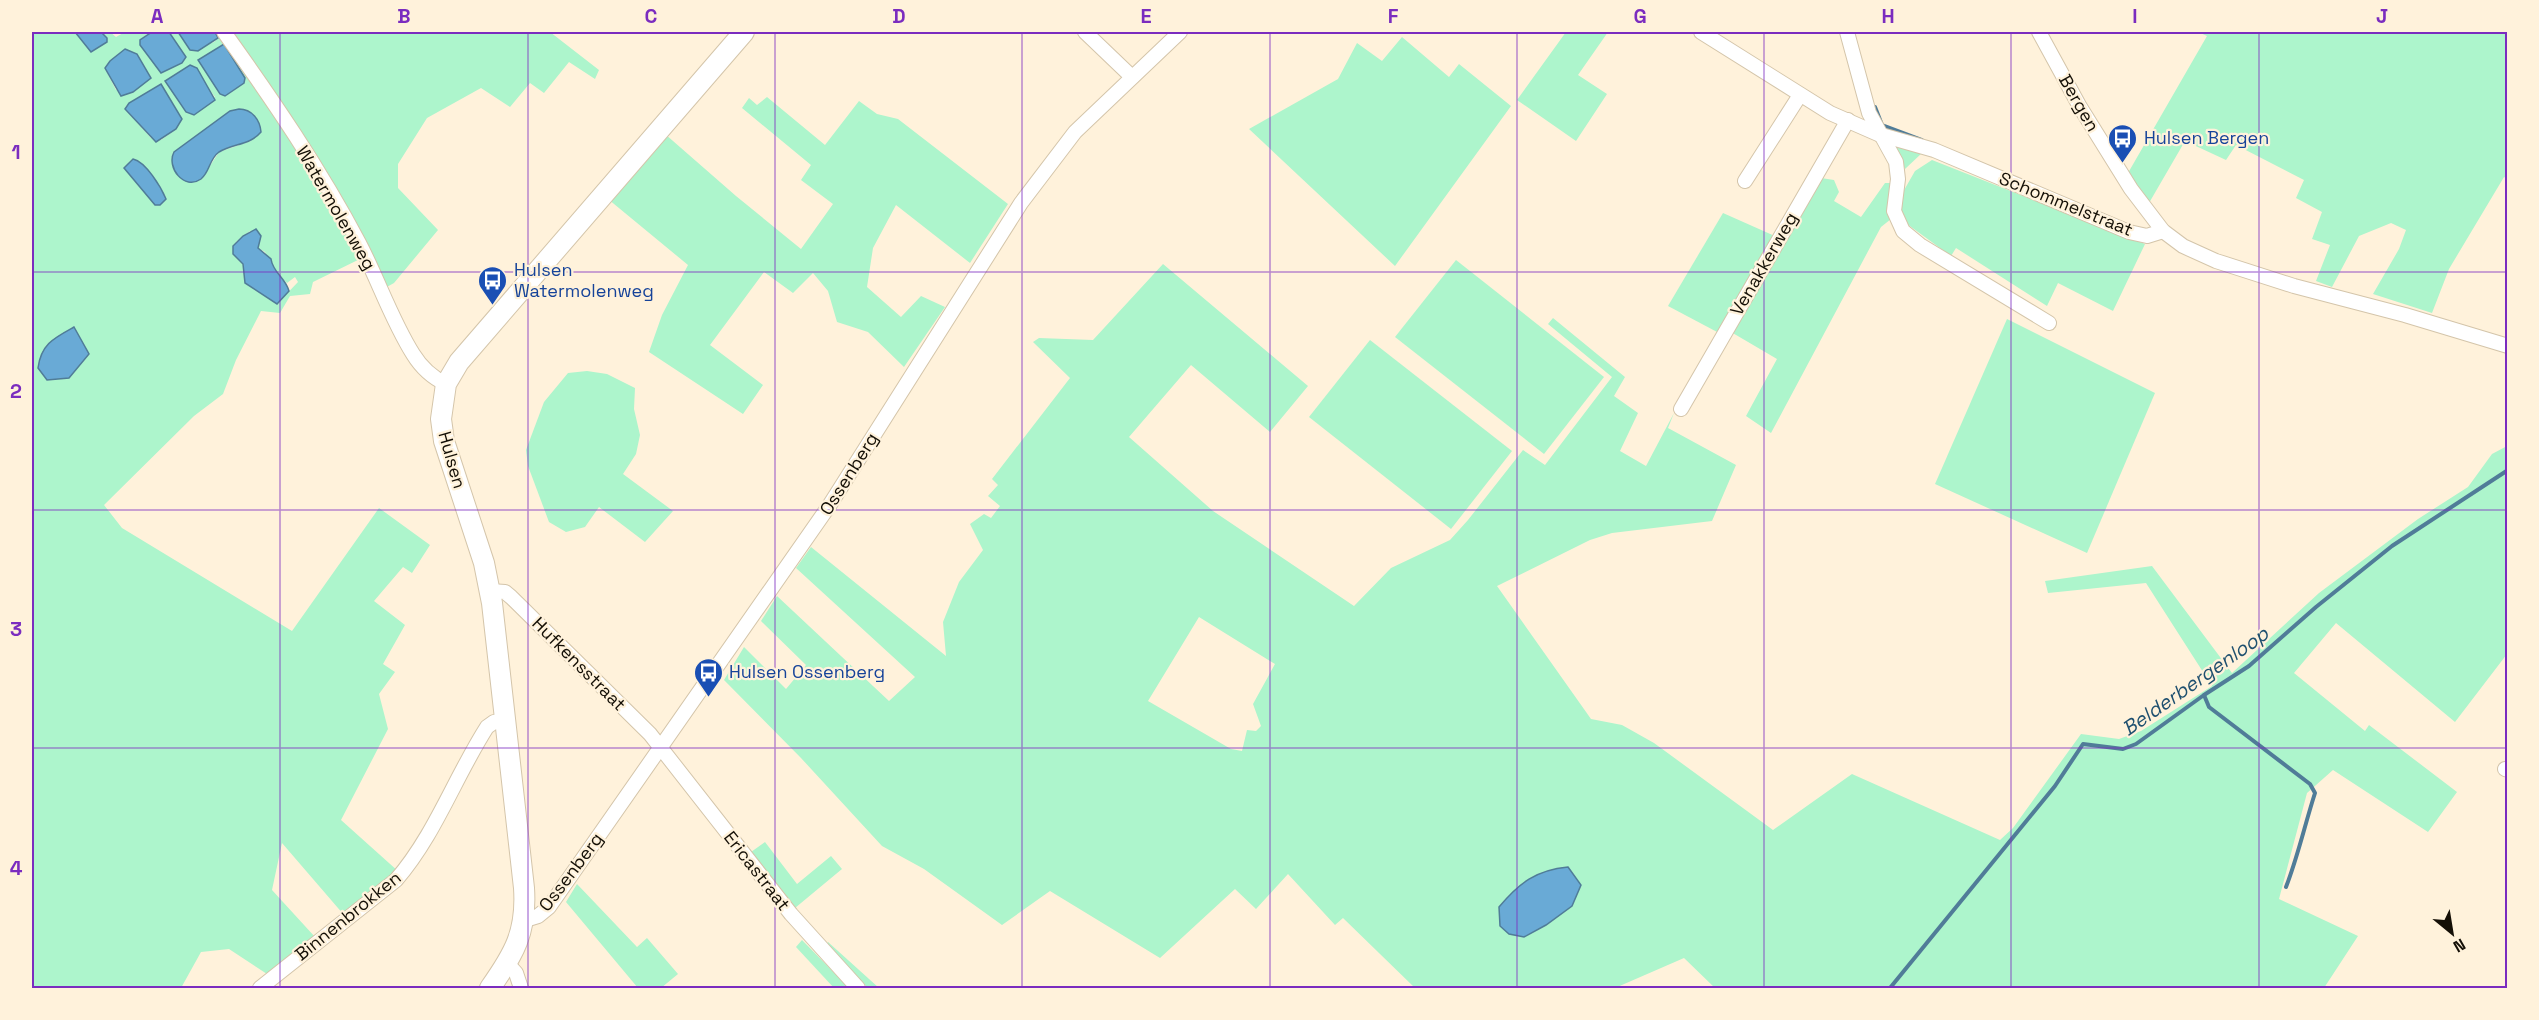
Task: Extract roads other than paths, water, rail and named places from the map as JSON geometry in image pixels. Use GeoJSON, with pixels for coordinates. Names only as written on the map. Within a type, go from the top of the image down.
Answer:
{"type":"FeatureCollection","features":[{"type":"Feature","properties":{"kind":"street","name":"Watermolenweg"},"geometry":{"type":"LineString","coordinates":[[224,32],[273,101],[336,202],[360,243],[412,353],[425,370],[446,384]]}},
{"type":"Feature","properties":{"kind":"street","name":"Hulsen"},"geometry":{"type":"LineString","coordinates":[[525,920],[524,888],[490,591],[484,563],[444,441],[441,419],[446,384],[459,362],[744,32]]}},
{"type":"Feature","properties":{"kind":"street"},"geometry":{"type":"LineString","coordinates":[[1085,32],[1131,78]]}},
{"type":"Feature","properties":{"kind":"street","name":"Ossenberg"},"geometry":{"type":"LineString","coordinates":[[525,920],[538,916],[549,907],[829,506],[1027,194],[1063,146],[1180,32]]}},
{"type":"Feature","properties":{"kind":"street","name":"Schommelstraat"},"geometry":{"type":"LineString","coordinates":[[1701,32],[1830,113],[1878,134],[1934,150],[2129,232],[2147,236],[2163,231]]}},
{"type":"Feature","properties":{"kind":"street"},"geometry":{"type":"LineString","coordinates":[[1847,32],[1869,113],[1878,134],[1896,162],[1898,179],[1894,211],[1903,231],[1920,245],[2049,323]]}},
{"type":"Feature","properties":{"kind":"street","name":"Bergen"},"geometry":{"type":"LineString","coordinates":[[2039,32],[2087,117],[2137,198],[2163,231]]}},
{"type":"Feature","properties":{"kind":"street"},"geometry":{"type":"LineString","coordinates":[[1745,181],[1800,95]]}},
{"type":"Feature","properties":{"kind":"street","name":"Venakkerweg"},"geometry":{"type":"LineString","coordinates":[[1681,409],[1848,120]]}},
{"type":"Feature","properties":{"kind":"street"},"geometry":{"type":"LineString","coordinates":[[2163,231],[2183,246],[2227,264],[2294,286],[2405,315],[2508,346]]}},
{"type":"Feature","properties":{"kind":"street","name":"Hufkensstraat"},"geometry":{"type":"LineString","coordinates":[[490,591],[505,592],[511,597],[650,734],[661,748]]}},
{"type":"Feature","properties":{"kind":"street","name":"Binnenbrokken"},"geometry":{"type":"LineString","coordinates":[[260,988],[396,880],[409,865],[432,827],[487,727],[494,722],[505,720]]}},
{"type":"Feature","properties":{"kind":"street","name":"Ericastraat"},"geometry":{"type":"LineString","coordinates":[[661,748],[791,914],[858,988]]}},
{"type":"Feature","properties":{"kind":"street"},"geometry":{"type":"LineString","coordinates":[[490,988],[515,950],[525,920]]}},
{"type":"Feature","properties":{"kind":"street"},"geometry":{"type":"LineString","coordinates":[[507,963],[516,973],[521,988]]}},
{"type":"Feature","properties":{"kind":"water"},"geometry":{"type":"Polygon","coordinates":[[[75,32],[101,32],[107,38],[107,42],[91,52],[75,32]]]}},
{"type":"Feature","properties":{"kind":"water"},"geometry":{"type":"Polygon","coordinates":[[[152,32],[169,32],[186,57],[182,63],[161,73],[140,45],[140,40],[152,32]]]}},
{"type":"Feature","properties":{"kind":"water"},"geometry":{"type":"Polygon","coordinates":[[[178,32],[215,32],[218,38],[198,51],[190,50],[178,32]]]}},
{"type":"Feature","properties":{"kind":"water"},"geometry":{"type":"Polygon","coordinates":[[[224,44],[245,78],[244,83],[225,96],[220,94],[198,60],[224,44]]]}},
{"type":"Feature","properties":{"kind":"water"},"geometry":{"type":"Polygon","coordinates":[[[125,49],[137,54],[151,78],[133,92],[121,96],[105,68],[125,49]]]}},
{"type":"Feature","properties":{"kind":"water"},"geometry":{"type":"Polygon","coordinates":[[[190,65],[197,68],[215,100],[194,115],[186,112],[165,81],[190,65]]]}},
{"type":"Feature","properties":{"kind":"water"},"geometry":{"type":"Polygon","coordinates":[[[161,84],[182,119],[176,129],[156,142],[125,109],[129,103],[161,84]]]}},
{"type":"Feature","properties":{"kind":"water"},"geometry":{"type":"Polygon","coordinates":[[[244,109],[255,116],[261,132],[251,140],[219,152],[201,179],[188,182],[178,176],[172,164],[174,152],[230,111],[244,109]]]}},
{"type":"Feature","properties":{"kind":"water"},"geometry":{"type":"Polygon","coordinates":[[[133,159],[148,170],[161,188],[166,199],[160,205],[155,205],[124,168],[133,159]]]}},
{"type":"Feature","properties":{"kind":"water"},"geometry":{"type":"Polygon","coordinates":[[[256,229],[261,236],[258,248],[271,259],[289,291],[277,304],[245,283],[243,264],[233,254],[233,246],[243,236],[256,229]]]}},
{"type":"Feature","properties":{"kind":"water"},"geometry":{"type":"Polygon","coordinates":[[[74,327],[89,354],[69,378],[47,380],[38,368],[45,347],[74,327]]]}},
{"type":"Feature","properties":{"kind":"water"},"geometry":{"type":"Polygon","coordinates":[[[1568,867],[1581,885],[1572,906],[1546,925],[1524,937],[1509,934],[1500,926],[1499,907],[1514,891],[1537,875],[1568,867]]]}},
{"type":"Feature","properties":{"kind":"waterway"},"geometry":{"type":"LineString","coordinates":[[1875,107],[1882,125],[1922,140]]}},
{"type":"Feature","properties":{"kind":"waterway","name":"Belderbergenloop"},"geometry":{"type":"LineString","coordinates":[[1890,988],[2055,786],[2083,744],[2123,749],[2136,744],[2249,666],[2316,607],[2392,546],[2508,470]]}},
{"type":"Feature","properties":{"kind":"waterway"},"geometry":{"type":"LineString","coordinates":[[2204,695],[2209,707],[2310,784],[2315,793],[2286,887]]}},
{"type":"Feature","properties":{"kind":"place","name":"Hulsen Bergen"},"geometry":{"type":"Point","coordinates":[2123,164]}},
{"type":"Feature","properties":{"kind":"place","name":"Hulsen Watermolenweg"},"geometry":{"type":"Point","coordinates":[493,306]}},
{"type":"Feature","properties":{"kind":"place","name":"Hulsen Ossenberg"},"geometry":{"type":"Point","coordinates":[708,698]}}]}
